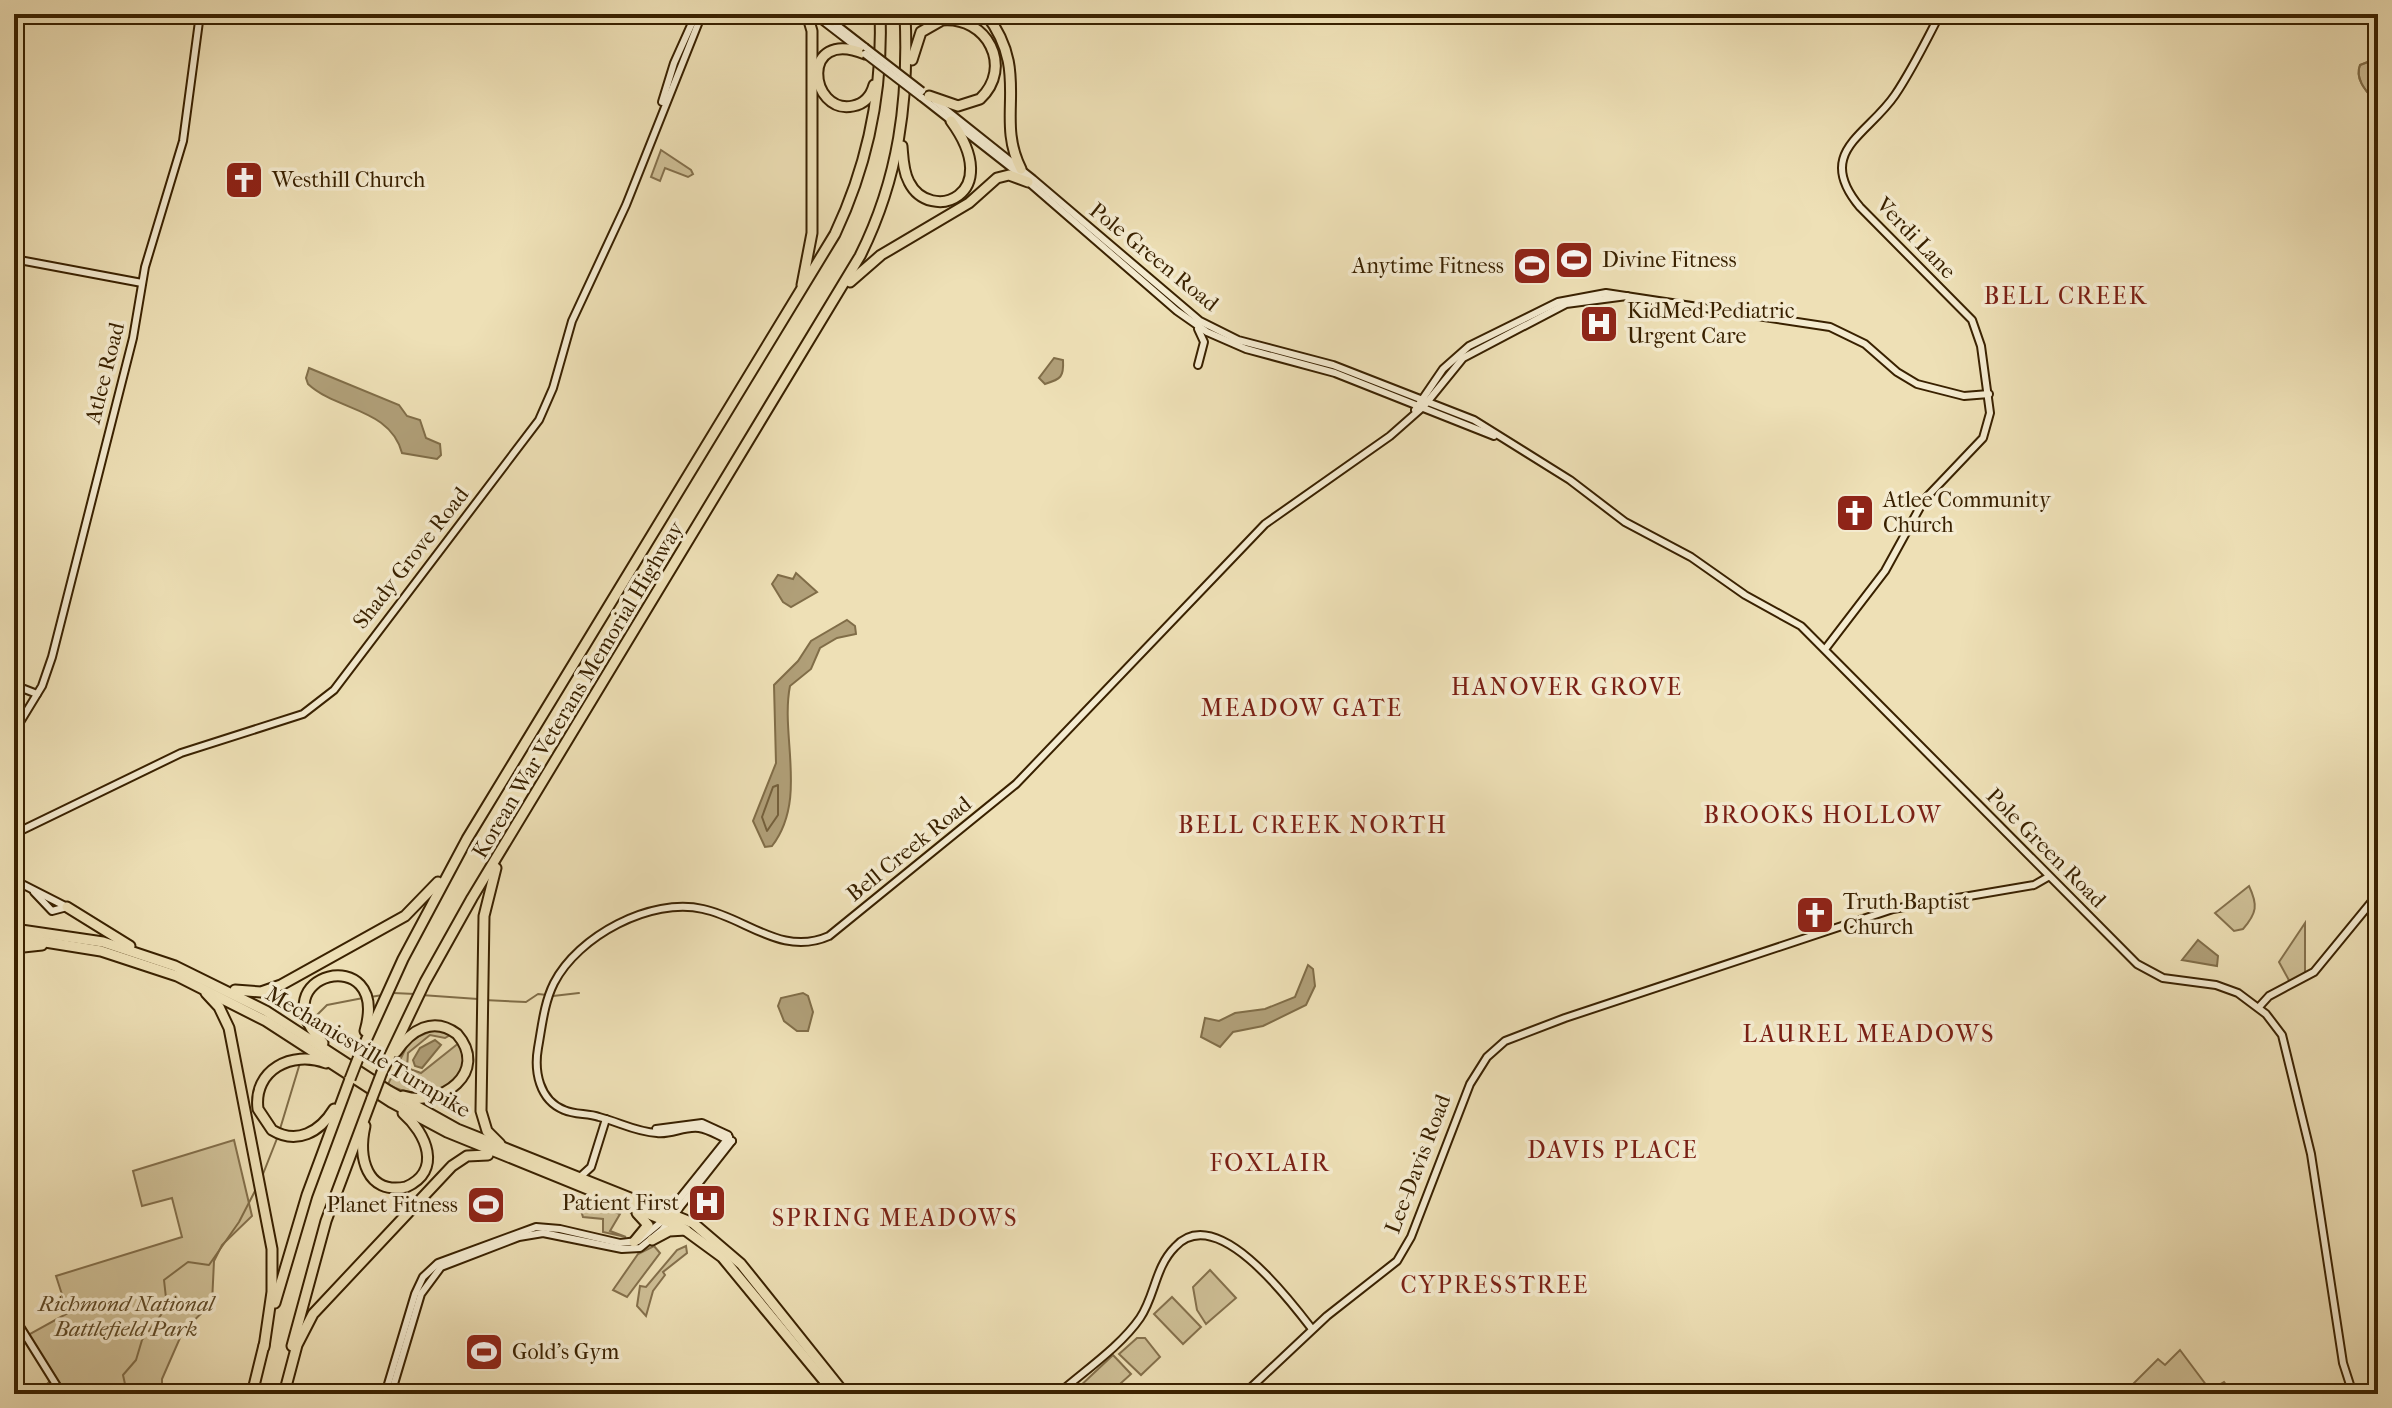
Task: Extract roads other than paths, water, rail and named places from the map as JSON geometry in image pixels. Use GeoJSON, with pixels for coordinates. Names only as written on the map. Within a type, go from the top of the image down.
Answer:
{"type":"FeatureCollection","features":[{"type":"Feature","properties":{"kind":"highway"},"geometry":{"type":"LineString","coordinates":[[798,297],[812,233],[812,28],[807,14]]}},
{"type":"Feature","properties":{"kind":"highway","name":"Korean War Veterans Memorial Highway"},"geometry":{"type":"LineString","coordinates":[[356,1077],[360,1056],[382,1004],[467,839],[835,234],[856,185],[870,137],[879,71],[880,14]]}},
{"type":"Feature","properties":{"kind":"highway","name":"Korean War Veterans Memorial Highway"},"geometry":{"type":"LineString","coordinates":[[283,1394],[317,1251],[370,1102],[425,982],[842,290],[876,222],[901,133],[908,78],[905,14]]}},
{"type":"Feature","properties":{"kind":"highway"},"geometry":{"type":"LineString","coordinates":[[986,14],[1001,38],[1010,64],[1013,94],[1010,143],[1021,169]]}},
{"type":"Feature","properties":{"kind":"highway"},"geometry":{"type":"LineString","coordinates":[[908,78],[915,42],[929,25],[954,19],[979,29],[990,42],[995,59],[995,76],[988,91],[977,101],[964,106],[924,95]]}},
{"type":"Feature","properties":{"kind":"highway"},"geometry":{"type":"LineString","coordinates":[[865,50],[843,47],[828,52],[817,72],[824,93],[839,105],[856,105],[871,94],[879,71]]}},
{"type":"Feature","properties":{"kind":"highway"},"geometry":{"type":"LineString","coordinates":[[901,133],[910,185],[924,198],[946,201],[966,188],[973,169],[968,147],[951,121]]}},
{"type":"Feature","properties":{"kind":"highway"},"geometry":{"type":"LineString","coordinates":[[842,290],[876,258],[974,200],[997,178],[1009,175],[1028,182]]}},
{"type":"Feature","properties":{"kind":"highway"},"geometry":{"type":"LineString","coordinates":[[519,822],[487,894],[481,1111],[485,1128],[497,1143],[562,1171]]}},
{"type":"Feature","properties":{"kind":"highway"},"geometry":{"type":"LineString","coordinates":[[14,937],[101,951],[240,991],[261,992],[281,985],[411,911],[429,893],[467,839]]}},
{"type":"Feature","properties":{"kind":"highway"},"geometry":{"type":"LineString","coordinates":[[62,905],[123,942],[169,963]]}},
{"type":"Feature","properties":{"kind":"highway"},"geometry":{"type":"LineString","coordinates":[[14,929],[103,942],[169,963]]}},
{"type":"Feature","properties":{"kind":"highway"},"geometry":{"type":"LineString","coordinates":[[14,948],[52,945],[101,951]]}},
{"type":"Feature","properties":{"kind":"highway"},"geometry":{"type":"LineString","coordinates":[[142,962],[200,989],[222,1012],[231,1038],[273,1264],[264,1347]]}},
{"type":"Feature","properties":{"kind":"highway","name":"Mechanicsville Turnpike"},"geometry":{"type":"LineString","coordinates":[[169,963],[182,974],[356,1077],[457,1129],[672,1214],[686,1230],[722,1257],[835,1394]]}},
{"type":"Feature","properties":{"kind":"highway"},"geometry":{"type":"LineString","coordinates":[[356,1077],[316,1036],[304,1006],[309,989],[326,976],[345,975],[361,985],[368,1006],[360,1056]]}},
{"type":"Feature","properties":{"kind":"highway"},"geometry":{"type":"LineString","coordinates":[[370,1084],[408,1097],[434,1099],[459,1083],[468,1056],[457,1034],[444,1027],[430,1026],[408,1037],[384,1070]]}},
{"type":"Feature","properties":{"kind":"highway"},"geometry":{"type":"LineString","coordinates":[[315,1059],[356,1077],[319,1127],[305,1135],[288,1136],[266,1124],[258,1109],[259,1090],[269,1073],[284,1062],[315,1059]]}},
{"type":"Feature","properties":{"kind":"highway"},"geometry":{"type":"LineString","coordinates":[[370,1084],[406,1114],[426,1142],[427,1166],[410,1186],[386,1187],[374,1181],[365,1169],[362,1142],[370,1102]]}},
{"type":"Feature","properties":{"kind":"highway","name":"Mechanicsville Turnpike"},"geometry":{"type":"LineString","coordinates":[[370,1084],[447,1132],[541,1173],[617,1201],[672,1214]]}},
{"type":"Feature","properties":{"kind":"highway"},"geometry":{"type":"LineString","coordinates":[[252,1394],[304,1206],[344,1092]]}},
{"type":"Feature","properties":{"kind":"highway"},"geometry":{"type":"LineString","coordinates":[[283,1394],[297,1345],[313,1314],[452,1166],[467,1156],[481,1154],[541,1173]]}},
{"type":"Feature","properties":{"kind":"highway"},"geometry":{"type":"LineString","coordinates":[[617,1201],[647,1220],[647,1231],[634,1242]]}},
{"type":"Feature","properties":{"kind":"highway"},"geometry":{"type":"LineString","coordinates":[[672,1214],[684,1214],[741,1264],[845,1394]]}},
{"type":"Feature","properties":{"kind":"highway"},"geometry":{"type":"LineString","coordinates":[[652,1240],[669,1231],[686,1230]]}},
{"type":"Feature","properties":{"kind":"main road","name":"Atlee Road"},"geometry":{"type":"LineString","coordinates":[[14,732],[37,694],[51,659],[133,338],[142,283],[183,141],[200,14]]}},
{"type":"Feature","properties":{"kind":"main road","name":"Shady Grove Road"},"geometry":{"type":"LineString","coordinates":[[657,125],[667,80],[696,14]]}},
{"type":"Feature","properties":{"kind":"main road","name":"Shady Grove Road"},"geometry":{"type":"LineString","coordinates":[[14,834],[181,753],[303,714],[334,690],[539,420],[550,397],[572,321],[628,200],[702,14]]}},
{"type":"Feature","properties":{"kind":"main road"},"geometry":{"type":"LineString","coordinates":[[814,14],[865,50]]}},
{"type":"Feature","properties":{"kind":"main road","name":"Verdi Lane"},"geometry":{"type":"LineString","coordinates":[[1826,648],[1885,571],[1926,497],[1983,438],[1989,418],[1980,339],[1972,320],[1860,207],[1846,189],[1842,175],[1845,151],[1893,98],[1940,14]]}},
{"type":"Feature","properties":{"kind":"main road"},"geometry":{"type":"LineString","coordinates":[[827,16],[865,50]]}},
{"type":"Feature","properties":{"kind":"main road","name":"Pole Green Road"},"geometry":{"type":"LineString","coordinates":[[865,50],[1021,169],[1185,310],[1220,332],[1333,365],[1424,402],[1504,440]]}},
{"type":"Feature","properties":{"kind":"main road","name":"Pole Green Road"},"geometry":{"type":"LineString","coordinates":[[924,95],[1190,321],[1232,344],[1319,367],[1474,420],[1575,484],[1625,522],[1691,557],[1745,595],[1792,620],[1826,648],[2048,877],[2144,969],[2167,979],[2222,987],[2259,1007],[2282,1035],[2291,1061],[2311,1154],[2344,1369],[2353,1394]]}},
{"type":"Feature","properties":{"kind":"main road"},"geometry":{"type":"LineString","coordinates":[[1098,243],[1107,243],[1124,265]]}},
{"type":"Feature","properties":{"kind":"main road"},"geometry":{"type":"LineString","coordinates":[[14,259],[142,283]]}},
{"type":"Feature","properties":{"kind":"main road","name":"Bell Creek Road"},"geometry":{"type":"LineString","coordinates":[[1424,402],[1445,366],[1477,341],[1565,300],[1597,293],[1830,327],[1865,344],[1909,380],[1950,393],[1988,392]]}},
{"type":"Feature","properties":{"kind":"main road","name":"Bell Creek Road"},"geometry":{"type":"LineString","coordinates":[[730,1139],[702,1123],[653,1129],[557,1106],[539,1081],[537,1055],[545,1009],[553,985],[569,961],[589,944],[661,908],[708,910],[753,931],[790,941],[813,941],[834,933],[1023,778],[1265,524],[1367,452],[1424,402],[1472,351],[1562,306],[1582,300],[1627,296]]}},
{"type":"Feature","properties":{"kind":"main road"},"geometry":{"type":"LineString","coordinates":[[1190,321],[1204,339],[1198,365]]}},
{"type":"Feature","properties":{"kind":"main road"},"geometry":{"type":"LineString","coordinates":[[1442,380],[1437,394],[1439,400],[1474,420]]}},
{"type":"Feature","properties":{"kind":"main road"},"geometry":{"type":"LineString","coordinates":[[14,685],[37,694]]}},
{"type":"Feature","properties":{"kind":"main road","name":"Lee-Davis Road"},"geometry":{"type":"LineString","coordinates":[[1244,1394],[1312,1329],[1387,1272],[1401,1256],[1465,1095],[1487,1057],[1521,1034],[1893,909],[2028,885],[2048,877]]}},
{"type":"Feature","properties":{"kind":"main road"},"geometry":{"type":"LineString","coordinates":[[14,880],[32,889],[62,905],[57,912],[48,908],[32,889]]}},
{"type":"Feature","properties":{"kind":"main road"},"geometry":{"type":"LineString","coordinates":[[2259,1007],[2269,996],[2314,972],[2378,894]]}},
{"type":"Feature","properties":{"kind":"main road"},"geometry":{"type":"LineString","coordinates":[[582,1114],[595,1121],[600,1137]]}},
{"type":"Feature","properties":{"kind":"main road"},"geometry":{"type":"LineString","coordinates":[[594,1183],[591,1167],[606,1119]]}},
{"type":"Feature","properties":{"kind":"main road","name":"Bell Creek Road"},"geometry":{"type":"LineString","coordinates":[[606,1119],[656,1133],[689,1127],[706,1129]]}},
{"type":"Feature","properties":{"kind":"main road"},"geometry":{"type":"LineString","coordinates":[[706,1129],[730,1139]]}},
{"type":"Feature","properties":{"kind":"main road"},"geometry":{"type":"LineString","coordinates":[[706,1129],[719,1138],[721,1147]]}},
{"type":"Feature","properties":{"kind":"main road"},"geometry":{"type":"LineString","coordinates":[[388,1394],[419,1286],[427,1273],[443,1259],[482,1248],[515,1232],[542,1227],[620,1243],[634,1242],[672,1214],[730,1139]]}},
{"type":"Feature","properties":{"kind":"main road"},"geometry":{"type":"LineString","coordinates":[[388,1394],[423,1288],[434,1272],[446,1264],[539,1233],[626,1250],[640,1248],[652,1240],[730,1139]]}},
{"type":"Feature","properties":{"kind":"main road"},"geometry":{"type":"LineString","coordinates":[[579,1178],[591,1167]]}},
{"type":"Feature","properties":{"kind":"main road"},"geometry":{"type":"LineString","coordinates":[[1058,1394],[1136,1323],[1158,1272],[1174,1247],[1189,1237],[1205,1234],[1226,1243],[1271,1279],[1312,1329]]}},
{"type":"Feature","properties":{"kind":"main road"},"geometry":{"type":"LineString","coordinates":[[14,1317],[62,1394]]}},
{"type":"Feature","properties":{"kind":"water"},"geometry":{"type":"Polygon","coordinates":[[[1054,358],[1063,360],[1062,374],[1045,384],[1039,378],[1054,358]]]}},
{"type":"Feature","properties":{"kind":"water"},"geometry":{"type":"Polygon","coordinates":[[[309,368],[399,405],[407,416],[420,420],[426,438],[440,444],[441,455],[437,459],[402,453],[396,438],[386,427],[308,384],[309,368]]]}},
{"type":"Feature","properties":{"kind":"water"},"geometry":{"type":"Polygon","coordinates":[[[796,573],[817,592],[791,607],[783,602],[772,584],[778,575],[793,579],[796,573]]]}},
{"type":"Feature","properties":{"kind":"water"},"geometry":{"type":"Polygon","coordinates":[[[847,620],[855,626],[856,634],[837,638],[820,648],[811,669],[790,686],[789,808],[783,828],[772,846],[765,847],[753,821],[776,763],[774,685],[798,661],[811,641],[847,620]]]}},
{"type":"Feature","properties":{"kind":"water"},"geometry":{"type":"Polygon","coordinates":[[[2198,940],[2218,956],[2217,966],[2182,960],[2198,940]]]}},
{"type":"Feature","properties":{"kind":"water"},"geometry":{"type":"Polygon","coordinates":[[[1308,965],[1313,969],[1315,986],[1306,1005],[1263,1026],[1233,1032],[1220,1047],[1201,1037],[1205,1018],[1219,1021],[1235,1013],[1265,1009],[1295,997],[1308,965]]]}},
{"type":"Feature","properties":{"kind":"water"},"geometry":{"type":"Polygon","coordinates":[[[803,993],[808,996],[813,1012],[808,1031],[797,1031],[784,1021],[778,1006],[781,998],[803,993]]]}},
{"type":"Feature","properties":{"kind":"water"},"geometry":{"type":"Polygon","coordinates":[[[435,1040],[441,1045],[422,1068],[415,1066],[413,1060],[420,1048],[435,1040]]]}},
{"type":"Feature","properties":{"kind":"waterway"},"geometry":{"type":"LineString","coordinates":[[2378,58],[2360,65],[2359,71],[2363,86],[2378,105]]}},
{"type":"Feature","properties":{"kind":"waterway"},"geometry":{"type":"LineString","coordinates":[[393,993],[415,994]]}},
{"type":"Feature","properties":{"kind":"waterway"},"geometry":{"type":"LineString","coordinates":[[553,996],[579,993]]}},
{"type":"Feature","properties":{"kind":"waterway"},"geometry":{"type":"LineString","coordinates":[[484,1000],[526,1002],[538,994],[547,995]]}},
{"type":"Feature","properties":{"kind":"waterway"},"geometry":{"type":"LineString","coordinates":[[370,997],[383,995]]}},
{"type":"Feature","properties":{"kind":"waterway"},"geometry":{"type":"LineString","coordinates":[[421,995],[478,999]]}},
{"type":"Feature","properties":{"kind":"waterway"},"geometry":{"type":"LineString","coordinates":[[313,1019],[327,1005],[363,998]]}},
{"type":"Feature","properties":{"kind":"waterway"},"geometry":{"type":"LineString","coordinates":[[280,1129],[300,1063]]}},
{"type":"Feature","properties":{"kind":"waterway"},"geometry":{"type":"LineString","coordinates":[[263,1174],[278,1136]]}},
{"type":"Feature","properties":{"kind":"waterway"},"geometry":{"type":"LineString","coordinates":[[114,1394],[125,1384],[123,1375],[136,1360],[142,1340],[167,1307],[164,1280],[188,1262],[209,1265],[239,1222],[257,1187]]}},
{"type":"Feature","properties":{"kind":"place","name":"Westhill Church"},"geometry":{"type":"Point","coordinates":[244,180]}},
{"type":"Feature","properties":{"kind":"place","name":"Divine Fitness"},"geometry":{"type":"Point","coordinates":[1574,260]}},
{"type":"Feature","properties":{"kind":"place","name":"Anytime Fitness"},"geometry":{"type":"Point","coordinates":[1532,266]}},
{"type":"Feature","properties":{"kind":"place","name":"KidMed Pediatric Urgent Care"},"geometry":{"type":"Point","coordinates":[1599,324]}},
{"type":"Feature","properties":{"kind":"place","name":"Atlee Community Church"},"geometry":{"type":"Point","coordinates":[1855,513]}},
{"type":"Feature","properties":{"kind":"place","name":"Truth Baptist Church"},"geometry":{"type":"Point","coordinates":[1815,915]}},
{"type":"Feature","properties":{"kind":"place","name":"Patient First"},"geometry":{"type":"Point","coordinates":[707,1203]}},
{"type":"Feature","properties":{"kind":"place","name":"Planet Fitness"},"geometry":{"type":"Point","coordinates":[486,1205]}},
{"type":"Feature","properties":{"kind":"place","name":"Gold's Gym"},"geometry":{"type":"Point","coordinates":[484,1352]}},
{"type":"Feature","properties":{"kind":"district","name":"BELL CREEK"},"geometry":{"type":"Point","coordinates":[2066,296]}},
{"type":"Feature","properties":{"kind":"district","name":"HANOVER GROVE"},"geometry":{"type":"Point","coordinates":[1567,687]}},
{"type":"Feature","properties":{"kind":"district","name":"MEADOW GATE"},"geometry":{"type":"Point","coordinates":[1302,708]}},
{"type":"Feature","properties":{"kind":"district","name":"BROOKS HOLLOW"},"geometry":{"type":"Point","coordinates":[1823,815]}},
{"type":"Feature","properties":{"kind":"district","name":"BELL CREEK NORTH"},"geometry":{"type":"Point","coordinates":[1313,825]}},
{"type":"Feature","properties":{"kind":"district","name":"LAUREL MEADOWS"},"geometry":{"type":"Point","coordinates":[1869,1034]}},
{"type":"Feature","properties":{"kind":"district","name":"DAVIS PLACE"},"geometry":{"type":"Point","coordinates":[1613,1150]}},
{"type":"Feature","properties":{"kind":"district","name":"FOXLAIR"},"geometry":{"type":"Point","coordinates":[1270,1163]}},
{"type":"Feature","properties":{"kind":"district","name":"SPRING MEADOWS"},"geometry":{"type":"Point","coordinates":[895,1218]}},
{"type":"Feature","properties":{"kind":"district","name":"CYPRESSTREE"},"geometry":{"type":"Point","coordinates":[1495,1285]}},
{"type":"Feature","properties":{"kind":"park label","name":"Richmond National Battlefield Park"},"geometry":{"type":"Point","coordinates":[126,1316]}}]}
